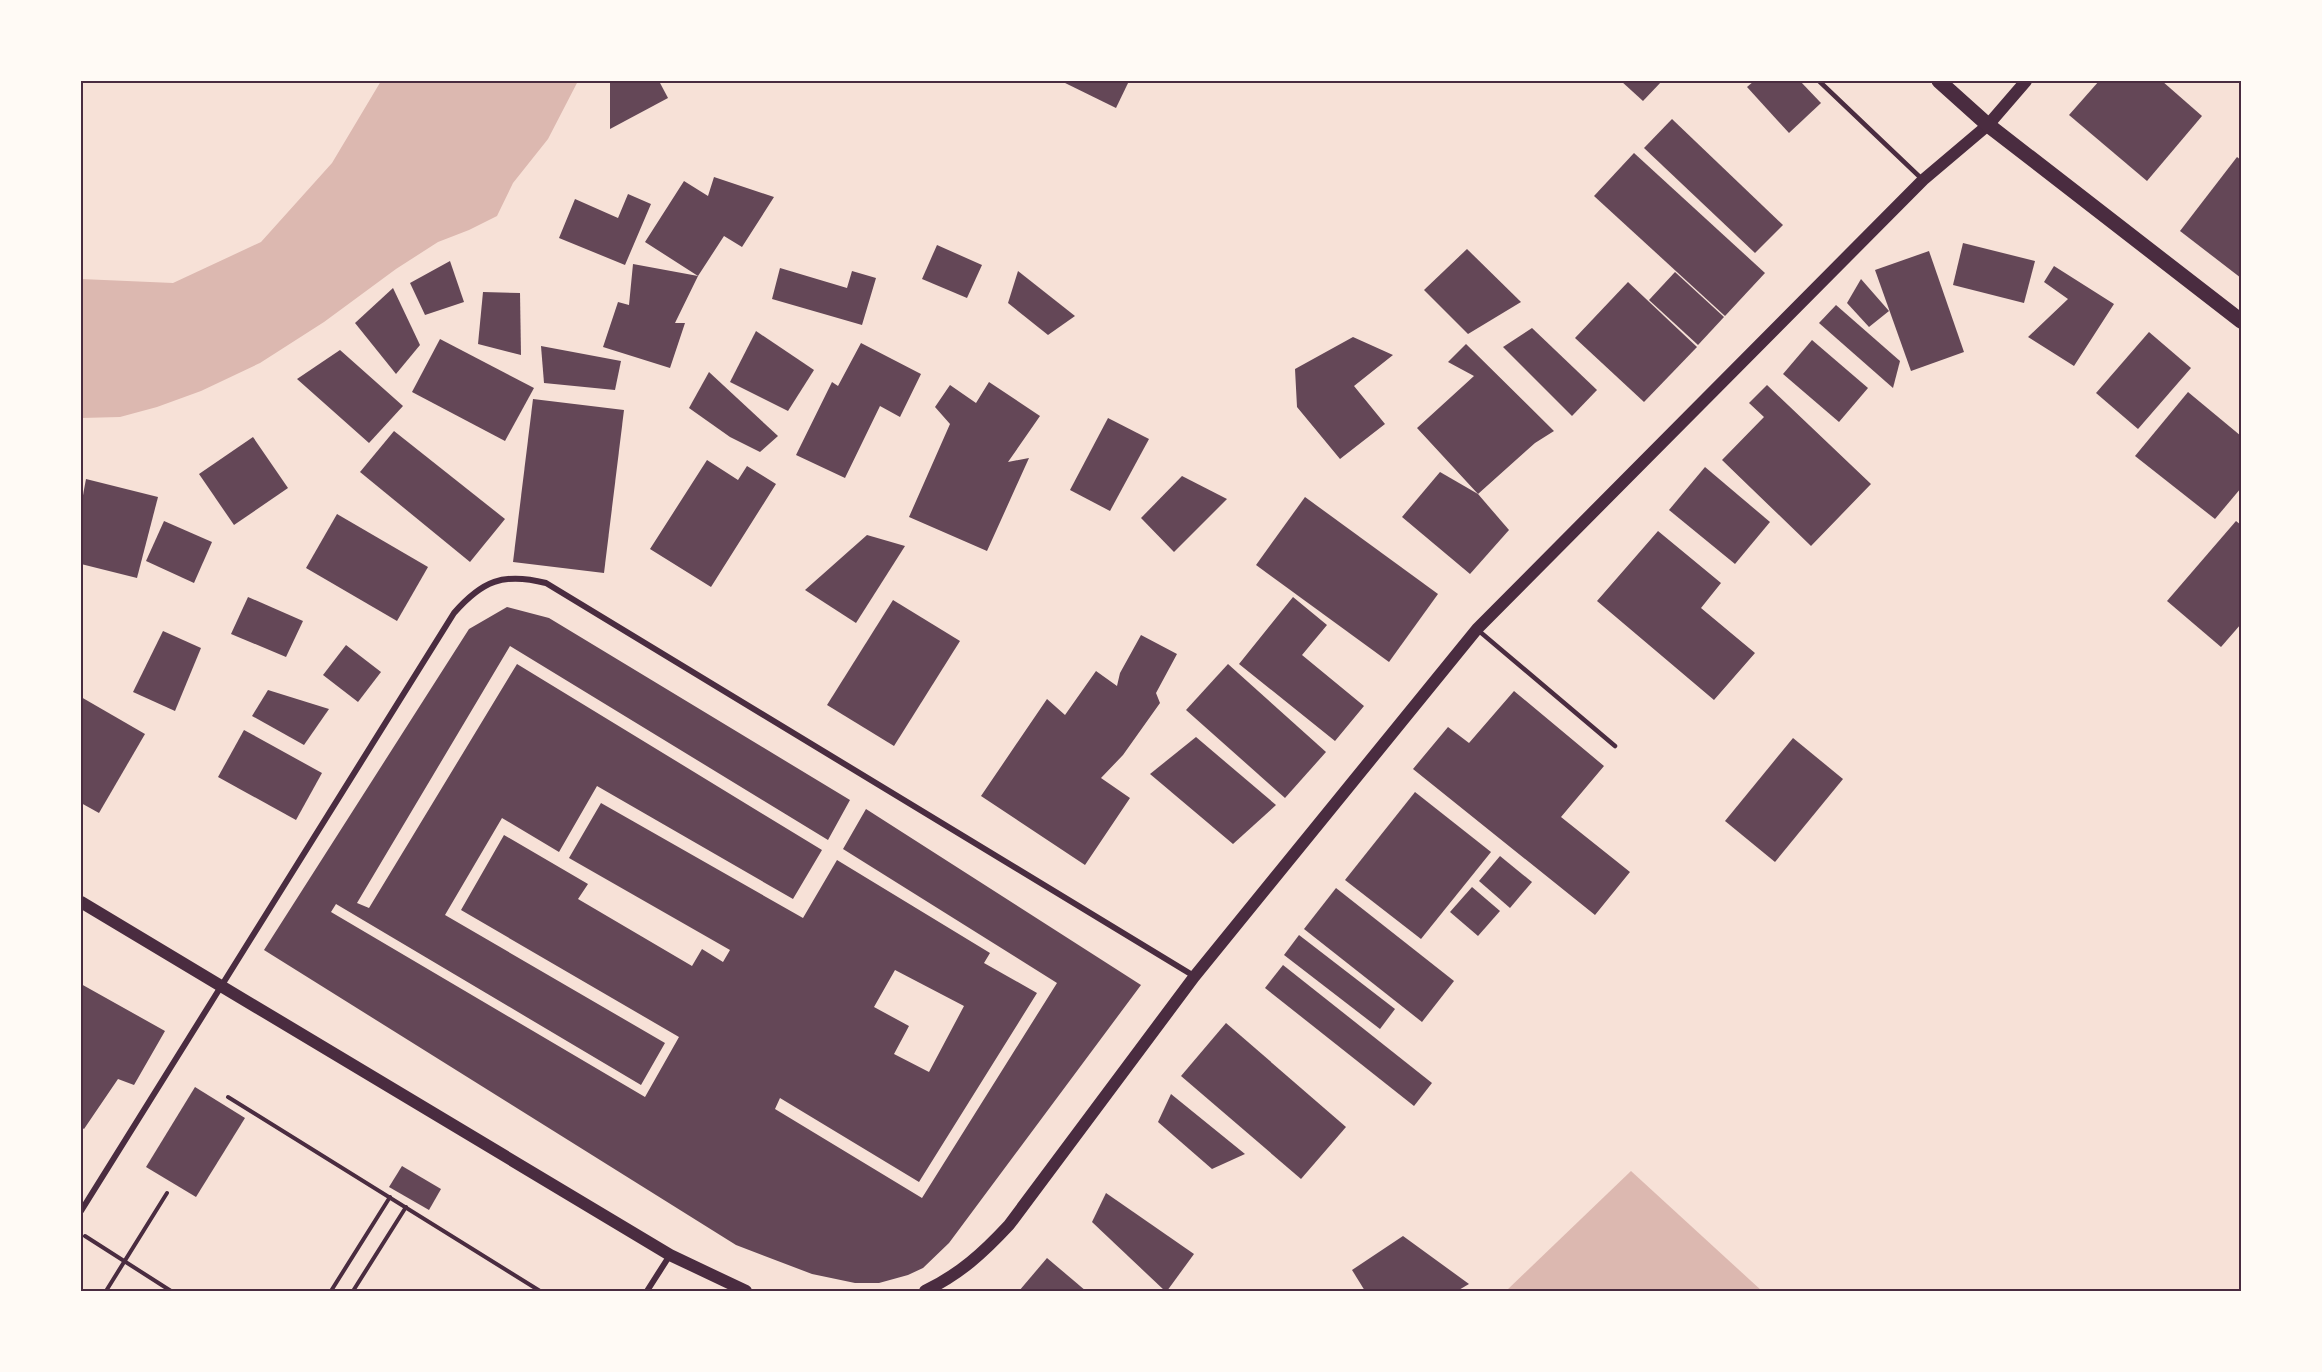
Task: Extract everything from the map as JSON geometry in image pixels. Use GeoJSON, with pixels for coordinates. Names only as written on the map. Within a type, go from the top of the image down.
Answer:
{"type":"FeatureCollection","features":[{"type":"Feature","properties":{"kind":"main road"},"geometry":{"type":"LineString","coordinates":[[1939,81],[1988,125],[2241,321]]}},
{"type":"Feature","properties":{"kind":"main road"},"geometry":{"type":"LineString","coordinates":[[924,1291],[948,1280],[981,1255],[1009,1225],[1194,977],[1477,629],[1923,180],[1988,125],[2026,81]]}},
{"type":"Feature","properties":{"kind":"main road"},"geometry":{"type":"LineString","coordinates":[[81,902],[670,1255],[746,1291]]}},
{"type":"Feature","properties":{"kind":"street"},"geometry":{"type":"LineString","coordinates":[[81,1211],[454,613],[471,593],[486,584],[504,578],[525,577],[546,583],[1194,977]]}},
{"type":"Feature","properties":{"kind":"street"},"geometry":{"type":"LineString","coordinates":[[647,1291],[670,1255]]}},
{"type":"Feature","properties":{"kind":"lane"},"geometry":{"type":"LineString","coordinates":[[1819,81],[1923,180]]}},
{"type":"Feature","properties":{"kind":"lane"},"geometry":{"type":"LineString","coordinates":[[1477,629],[1615,746]]}},
{"type":"Feature","properties":{"kind":"path"},"geometry":{"type":"LineString","coordinates":[[228,1096],[540,1291]]}},
{"type":"Feature","properties":{"kind":"path"},"geometry":{"type":"LineString","coordinates":[[106,1291],[167,1193]]}},
{"type":"Feature","properties":{"kind":"path"},"geometry":{"type":"LineString","coordinates":[[331,1291],[390,1197]]}},
{"type":"Feature","properties":{"kind":"path"},"geometry":{"type":"LineString","coordinates":[[353,1291],[406,1207]]}},
{"type":"Feature","properties":{"kind":"path"},"geometry":{"type":"LineString","coordinates":[[81,1234],[171,1291]]}},
{"type":"Feature","properties":{"kind":"shaded area"},"geometry":{"type":"Polygon","coordinates":[[[381,81],[578,81],[548,139],[513,183],[497,216],[438,242],[396,269],[324,322],[260,363],[201,391],[157,407],[120,417],[81,418],[81,279],[173,283],[261,242],[332,163],[381,81]]]}},
{"type":"Feature","properties":{"kind":"shaded area"},"geometry":{"type":"Polygon","coordinates":[[[1631,1171],[1762,1291],[1506,1291],[1631,1171]]]}},
{"type":"Feature","properties":{"kind":"building"},"geometry":{"type":"Polygon","coordinates":[[[610,81],[659,81],[668,98],[610,129],[610,81]]]}},
{"type":"Feature","properties":{"kind":"building"},"geometry":{"type":"Polygon","coordinates":[[[1061,81],[1129,81],[1116,108],[1061,81]]]}},
{"type":"Feature","properties":{"kind":"building"},"geometry":{"type":"Polygon","coordinates":[[[1621,81],[1662,81],[1643,101],[1621,81]]]}},
{"type":"Feature","properties":{"kind":"building"},"geometry":{"type":"Polygon","coordinates":[[[1754,81],[1800,81],[1821,103],[1789,133],[1747,87],[1754,81]]]}},
{"type":"Feature","properties":{"kind":"building"},"geometry":{"type":"Polygon","coordinates":[[[2099,81],[2162,81],[2202,116],[2147,181],[2069,115],[2099,81]]]}},
{"type":"Feature","properties":{"kind":"building"},"geometry":{"type":"Polygon","coordinates":[[[1672,119],[1783,225],[1755,253],[1644,148],[1672,119]]]}},
{"type":"Feature","properties":{"kind":"building"},"geometry":{"type":"Polygon","coordinates":[[[1634,153],[1765,273],[1725,316],[1594,196],[1634,153]]]}},
{"type":"Feature","properties":{"kind":"building"},"geometry":{"type":"Polygon","coordinates":[[[2237,157],[2241,160],[2241,278],[2180,231],[2237,157]]]}},
{"type":"Feature","properties":{"kind":"building"},"geometry":{"type":"Polygon","coordinates":[[[714,177],[774,197],[742,247],[724,236],[698,276],[645,242],[684,181],[708,196],[714,177]]]}},
{"type":"Feature","properties":{"kind":"building"},"geometry":{"type":"Polygon","coordinates":[[[628,194],[651,204],[625,265],[559,238],[575,199],[618,218],[628,194]]]}},
{"type":"Feature","properties":{"kind":"building"},"geometry":{"type":"Polygon","coordinates":[[[1963,243],[2035,261],[2024,303],[1953,285],[1963,243]]]}},
{"type":"Feature","properties":{"kind":"building"},"geometry":{"type":"Polygon","coordinates":[[[937,245],[982,265],[967,298],[922,279],[937,245]]]}},
{"type":"Feature","properties":{"kind":"building"},"geometry":{"type":"Polygon","coordinates":[[[1467,249],[1521,302],[1468,334],[1424,290],[1467,249]]]}},
{"type":"Feature","properties":{"kind":"building"},"geometry":{"type":"Polygon","coordinates":[[[1929,251],[1964,352],[1911,371],[1875,270],[1929,251]]]}},
{"type":"Feature","properties":{"kind":"building"},"geometry":{"type":"Polygon","coordinates":[[[450,261],[464,302],[425,315],[410,283],[450,261]]]}},
{"type":"Feature","properties":{"kind":"building"},"geometry":{"type":"Polygon","coordinates":[[[633,264],[698,276],[675,323],[685,323],[670,368],[603,347],[618,302],[629,305],[633,264]]]}},
{"type":"Feature","properties":{"kind":"building"},"geometry":{"type":"Polygon","coordinates":[[[2054,266],[2114,304],[2074,366],[2028,337],[2068,299],[2044,282],[2054,266]]]}},
{"type":"Feature","properties":{"kind":"building"},"geometry":{"type":"Polygon","coordinates":[[[780,268],[847,288],[852,271],[876,278],[862,325],[772,299],[780,268]]]}},
{"type":"Feature","properties":{"kind":"building"},"geometry":{"type":"Polygon","coordinates":[[[1018,271],[1075,316],[1048,335],[1008,303],[1018,271]]]}},
{"type":"Feature","properties":{"kind":"building"},"geometry":{"type":"Polygon","coordinates":[[[1675,272],[1724,317],[1698,345],[1649,300],[1675,272]]]}},
{"type":"Feature","properties":{"kind":"building"},"geometry":{"type":"Polygon","coordinates":[[[1861,279],[1889,311],[1869,327],[1847,303],[1861,279]]]}},
{"type":"Feature","properties":{"kind":"building"},"geometry":{"type":"Polygon","coordinates":[[[1628,282],[1697,347],[1644,402],[1575,338],[1628,282]]]}},
{"type":"Feature","properties":{"kind":"building"},"geometry":{"type":"Polygon","coordinates":[[[393,288],[420,345],[396,374],[355,323],[393,288]]]}},
{"type":"Feature","properties":{"kind":"building"},"geometry":{"type":"Polygon","coordinates":[[[483,292],[520,293],[521,355],[478,344],[483,292]]]}},
{"type":"Feature","properties":{"kind":"building"},"geometry":{"type":"Polygon","coordinates":[[[1836,305],[1900,361],[1893,388],[1819,323],[1836,305]]]}},
{"type":"Feature","properties":{"kind":"building"},"geometry":{"type":"Polygon","coordinates":[[[1532,328],[1597,390],[1572,416],[1503,347],[1532,328]]]}},
{"type":"Feature","properties":{"kind":"building"},"geometry":{"type":"Polygon","coordinates":[[[756,331],[814,370],[788,411],[730,382],[756,331]]]}},
{"type":"Feature","properties":{"kind":"building"},"geometry":{"type":"Polygon","coordinates":[[[2149,332],[2191,368],[2138,429],[2096,393],[2149,332]]]}},
{"type":"Feature","properties":{"kind":"building"},"geometry":{"type":"Polygon","coordinates":[[[1353,337],[1393,355],[1354,386],[1385,424],[1340,459],[1297,407],[1295,369],[1353,337]]]}},
{"type":"Feature","properties":{"kind":"building"},"geometry":{"type":"Polygon","coordinates":[[[440,339],[534,388],[505,441],[412,392],[440,339]]]}},
{"type":"Feature","properties":{"kind":"building"},"geometry":{"type":"Polygon","coordinates":[[[1812,340],[1868,388],[1839,422],[1783,374],[1812,340]]]}},
{"type":"Feature","properties":{"kind":"building"},"geometry":{"type":"Polygon","coordinates":[[[861,343],[921,374],[900,417],[880,406],[845,478],[796,455],[832,382],[838,386],[861,343]]]}},
{"type":"Feature","properties":{"kind":"building"},"geometry":{"type":"Polygon","coordinates":[[[1466,344],[1554,431],[1535,443],[1478,494],[1417,428],[1474,376],[1448,362],[1466,344]]]}},
{"type":"Feature","properties":{"kind":"building"},"geometry":{"type":"Polygon","coordinates":[[[541,346],[621,361],[615,390],[544,383],[541,346]]]}},
{"type":"Feature","properties":{"kind":"building"},"geometry":{"type":"Polygon","coordinates":[[[340,350],[403,406],[369,443],[297,379],[340,350]]]}},
{"type":"Feature","properties":{"kind":"building"},"geometry":{"type":"Polygon","coordinates":[[[709,372],[778,436],[760,452],[730,437],[689,408],[709,372]]]}},
{"type":"Feature","properties":{"kind":"building"},"geometry":{"type":"Polygon","coordinates":[[[989,382],[1040,416],[1008,462],[1029,458],[987,551],[909,517],[950,424],[935,407],[950,385],[976,403],[989,382]]]}},
{"type":"Feature","properties":{"kind":"building"},"geometry":{"type":"Polygon","coordinates":[[[1767,385],[1871,484],[1811,546],[1722,460],[1764,417],[1749,403],[1767,385]]]}},
{"type":"Feature","properties":{"kind":"building"},"geometry":{"type":"Polygon","coordinates":[[[2188,392],[2241,436],[2241,488],[2215,519],[2135,456],[2188,392]]]}},
{"type":"Feature","properties":{"kind":"building"},"geometry":{"type":"Polygon","coordinates":[[[533,399],[624,410],[604,573],[513,562],[533,399]]]}},
{"type":"Feature","properties":{"kind":"building"},"geometry":{"type":"Polygon","coordinates":[[[1108,418],[1149,439],[1110,511],[1070,490],[1108,418]]]}},
{"type":"Feature","properties":{"kind":"building"},"geometry":{"type":"Polygon","coordinates":[[[394,431],[505,519],[470,562],[360,472],[394,431]]]}},
{"type":"Feature","properties":{"kind":"building"},"geometry":{"type":"Polygon","coordinates":[[[253,437],[288,488],[234,525],[199,474],[253,437]]]}},
{"type":"Feature","properties":{"kind":"building"},"geometry":{"type":"Polygon","coordinates":[[[707,460],[738,480],[747,466],[776,484],[711,587],[650,549],[707,460]]]}},
{"type":"Feature","properties":{"kind":"building"},"geometry":{"type":"Polygon","coordinates":[[[1705,467],[1770,522],[1735,564],[1669,510],[1705,467]]]}},
{"type":"Feature","properties":{"kind":"building"},"geometry":{"type":"Polygon","coordinates":[[[1440,472],[1478,494],[1509,530],[1470,574],[1402,517],[1440,472]]]}},
{"type":"Feature","properties":{"kind":"building"},"geometry":{"type":"Polygon","coordinates":[[[1182,476],[1227,499],[1174,552],[1141,518],[1182,476]]]}},
{"type":"Feature","properties":{"kind":"building"},"geometry":{"type":"Polygon","coordinates":[[[86,479],[158,497],[137,578],[81,564],[81,506],[86,479]]]}},
{"type":"Feature","properties":{"kind":"building"},"geometry":{"type":"Polygon","coordinates":[[[1305,497],[1438,594],[1389,662],[1256,565],[1305,497]]]}},
{"type":"Feature","properties":{"kind":"building"},"geometry":{"type":"Polygon","coordinates":[[[337,514],[428,567],[397,621],[306,568],[337,514]]]}},
{"type":"Feature","properties":{"kind":"building"},"geometry":{"type":"Polygon","coordinates":[[[164,521],[212,542],[194,583],[146,561],[164,521]]]}},
{"type":"Feature","properties":{"kind":"building"},"geometry":{"type":"Polygon","coordinates":[[[2236,521],[2241,525],[2241,624],[2221,647],[2167,601],[2236,521]]]}},
{"type":"Feature","properties":{"kind":"building"},"geometry":{"type":"Polygon","coordinates":[[[1658,531],[1721,583],[1701,608],[1755,653],[1714,700],[1597,601],[1658,531]]]}},
{"type":"Feature","properties":{"kind":"building"},"geometry":{"type":"Polygon","coordinates":[[[867,535],[905,546],[856,623],[805,590],[867,535]]]}},
{"type":"Feature","properties":{"kind":"building"},"geometry":{"type":"Polygon","coordinates":[[[248,597],[303,621],[286,657],[231,634],[248,597]]]}},
{"type":"Feature","properties":{"kind":"building"},"geometry":{"type":"Polygon","coordinates":[[[1293,597],[1327,625],[1302,655],[1364,706],[1335,741],[1239,664],[1293,597]]]}},
{"type":"Feature","properties":{"kind":"building"},"geometry":{"type":"Polygon","coordinates":[[[893,600],[960,641],[894,746],[827,705],[893,600]]]}},
{"type":"Feature","properties":{"kind":"building"},"geometry":{"type":"Polygon","coordinates":[[[507,607],[549,618],[850,800],[828,840],[510,646],[357,903],[369,908],[517,664],[822,850],[793,899],[597,786],[559,852],[502,818],[445,915],[665,1043],[641,1085],[336,904],[331,912],[645,1097],[679,1037],[461,910],[504,835],[588,884],[578,899],[692,966],[702,949],[723,962],[730,950],[569,858],[601,803],[803,918],[837,860],[990,953],[984,963],[1037,993],[919,1182],[780,1098],[775,1109],[922,1198],[1057,983],[843,849],[866,809],[1141,985],[949,1243],[923,1268],[879,1283],[855,1283],[812,1274],[736,1245],[264,950],[469,629],[507,607]],[[895,970],[874,1007],[909,1026],[894,1054],[929,1072],[964,1006],[895,970]]]}},
{"type":"Feature","properties":{"kind":"building"},"geometry":{"type":"Polygon","coordinates":[[[163,631],[201,648],[175,711],[133,692],[163,631]]]}},
{"type":"Feature","properties":{"kind":"building"},"geometry":{"type":"Polygon","coordinates":[[[1141,635],[1177,654],[1156,693],[1160,703],[1123,755],[1101,778],[1130,798],[1085,865],[981,796],[1047,699],[1065,715],[1096,671],[1117,686],[1120,673],[1141,635]]]}},
{"type":"Feature","properties":{"kind":"building"},"geometry":{"type":"Polygon","coordinates":[[[346,645],[381,672],[358,702],[323,675],[346,645]]]}},
{"type":"Feature","properties":{"kind":"building"},"geometry":{"type":"Polygon","coordinates":[[[1228,664],[1326,752],[1285,798],[1186,710],[1228,664]]]}},
{"type":"Feature","properties":{"kind":"building"},"geometry":{"type":"Polygon","coordinates":[[[268,690],[329,709],[304,745],[252,716],[268,690]]]}},
{"type":"Feature","properties":{"kind":"building"},"geometry":{"type":"Polygon","coordinates":[[[1514,691],[1604,766],[1561,817],[1630,872],[1595,915],[1413,769],[1448,727],[1469,743],[1514,691]]]}},
{"type":"Feature","properties":{"kind":"building"},"geometry":{"type":"Polygon","coordinates":[[[81,697],[145,734],[99,813],[81,803],[81,697]]]}},
{"type":"Feature","properties":{"kind":"building"},"geometry":{"type":"Polygon","coordinates":[[[244,730],[322,773],[296,820],[218,777],[244,730]]]}},
{"type":"Feature","properties":{"kind":"building"},"geometry":{"type":"Polygon","coordinates":[[[1196,737],[1276,805],[1233,844],[1150,774],[1196,737]]]}},
{"type":"Feature","properties":{"kind":"building"},"geometry":{"type":"Polygon","coordinates":[[[1793,738],[1843,779],[1775,862],[1725,821],[1793,738]]]}},
{"type":"Feature","properties":{"kind":"building"},"geometry":{"type":"Polygon","coordinates":[[[1415,792],[1491,852],[1421,939],[1345,880],[1415,792]]]}},
{"type":"Feature","properties":{"kind":"building"},"geometry":{"type":"Polygon","coordinates":[[[1500,856],[1532,882],[1510,908],[1479,881],[1500,856]]]}},
{"type":"Feature","properties":{"kind":"building"},"geometry":{"type":"Polygon","coordinates":[[[1472,887],[1500,911],[1478,936],[1450,912],[1472,887]]]}},
{"type":"Feature","properties":{"kind":"building"},"geometry":{"type":"Polygon","coordinates":[[[1336,888],[1454,981],[1422,1022],[1304,929],[1336,888]]]}},
{"type":"Feature","properties":{"kind":"building"},"geometry":{"type":"Polygon","coordinates":[[[1299,935],[1395,1009],[1380,1029],[1284,955],[1299,935]]]}},
{"type":"Feature","properties":{"kind":"building"},"geometry":{"type":"Polygon","coordinates":[[[1283,965],[1432,1083],[1414,1106],[1265,988],[1283,965]]]}},
{"type":"Feature","properties":{"kind":"building"},"geometry":{"type":"Polygon","coordinates":[[[81,984],[165,1031],[134,1085],[118,1079],[84,1129],[81,1127],[81,984]]]}},
{"type":"Feature","properties":{"kind":"building"},"geometry":{"type":"Polygon","coordinates":[[[1226,1023],[1346,1127],[1301,1179],[1181,1076],[1226,1023]]]}},
{"type":"Feature","properties":{"kind":"building"},"geometry":{"type":"Polygon","coordinates":[[[195,1087],[245,1118],[196,1197],[146,1167],[195,1087]]]}},
{"type":"Feature","properties":{"kind":"building"},"geometry":{"type":"Polygon","coordinates":[[[1171,1094],[1245,1154],[1212,1169],[1158,1122],[1171,1094]]]}},
{"type":"Feature","properties":{"kind":"building"},"geometry":{"type":"Polygon","coordinates":[[[402,1166],[441,1189],[429,1210],[389,1187],[402,1166]]]}},
{"type":"Feature","properties":{"kind":"building"},"geometry":{"type":"Polygon","coordinates":[[[1106,1193],[1194,1254],[1167,1291],[1092,1222],[1106,1193]]]}},
{"type":"Feature","properties":{"kind":"building"},"geometry":{"type":"Polygon","coordinates":[[[1403,1236],[1469,1284],[1457,1291],[1365,1291],[1352,1270],[1403,1236]]]}},
{"type":"Feature","properties":{"kind":"building"},"geometry":{"type":"Polygon","coordinates":[[[1047,1258],[1086,1291],[1019,1291],[1047,1258]]]}}]}
